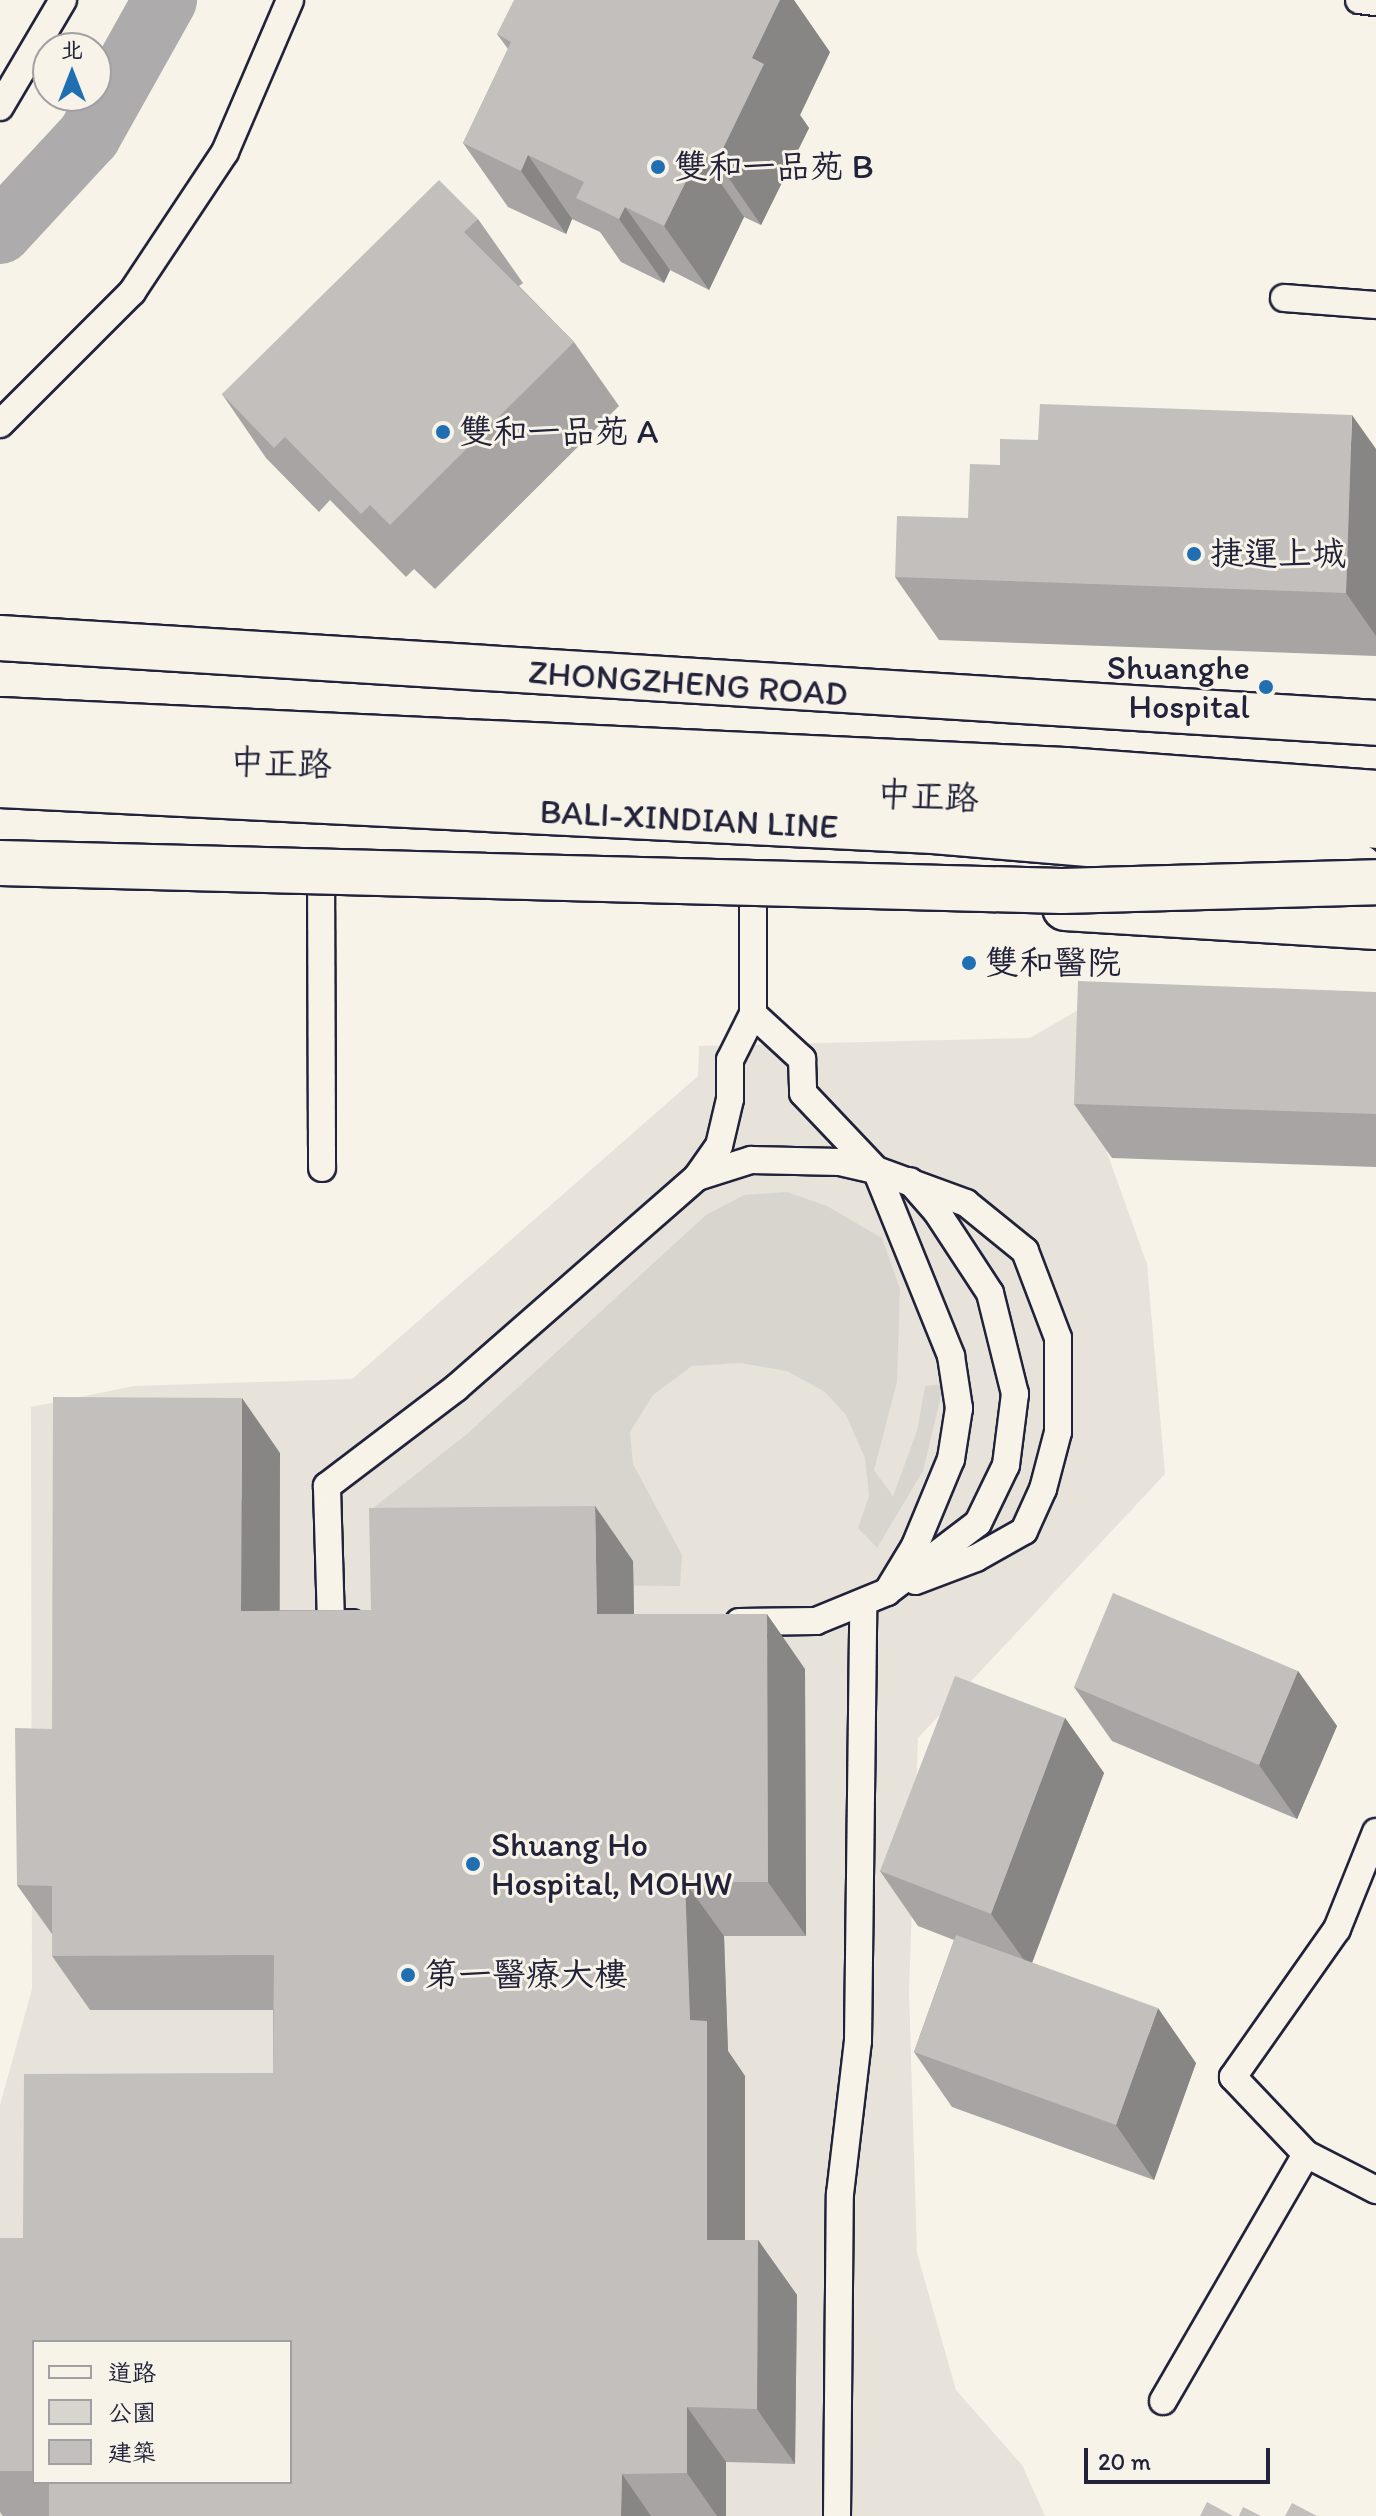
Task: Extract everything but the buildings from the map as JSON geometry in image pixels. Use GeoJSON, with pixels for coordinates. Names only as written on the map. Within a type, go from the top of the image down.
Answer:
{"type":"FeatureCollection","features":[{"type":"Feature","properties":{"kind":"main road","name":"ZHONGZHENG ROAD"},"geometry":{"type":"LineString","coordinates":[[0,638],[1376,723]]}},
{"type":"Feature","properties":{"kind":"main road","name":"BALI-XINDIAN LINE"},"geometry":{"type":"LineString","coordinates":[[0,720],[1065,770],[1376,793]]}},
{"type":"Feature","properties":{"kind":"main road","name":"中正路"},"geometry":{"type":"LineString","coordinates":[[0,747],[952,797],[1376,826]]}},
{"type":"Feature","properties":{"kind":"main road","name":"BALI-XINDIAN LINE"},"geometry":{"type":"LineString","coordinates":[[0,785],[933,831],[1376,869]]}},
{"type":"Feature","properties":{"kind":"main road"},"geometry":{"type":"LineString","coordinates":[[0,856],[321,866],[753,888],[1376,927]]}},
{"type":"Feature","properties":{"kind":"main road"},"geometry":{"type":"LineString","coordinates":[[0,863],[1062,891],[1376,882]]}},
{"type":"Feature","properties":{"kind":"lane"},"geometry":{"type":"LineString","coordinates":[[0,107],[63,0]]}},
{"type":"Feature","properties":{"kind":"lane"},"geometry":{"type":"LineString","coordinates":[[0,424],[132,292],[225,152],[290,0]]}},
{"type":"Feature","properties":{"kind":"lane"},"geometry":{"type":"LineString","coordinates":[[1359,0],[1376,2]]}},
{"type":"Feature","properties":{"kind":"lane"},"geometry":{"type":"LineString","coordinates":[[1284,298],[1376,305]]}},
{"type":"Feature","properties":{"kind":"lane"},"geometry":{"type":"LineString","coordinates":[[321,866],[322,1168]]}},
{"type":"Feature","properties":{"kind":"lane"},"geometry":{"type":"LineString","coordinates":[[378,1623],[331,1623],[327,1486],[456,1388],[697,1177],[719,1146],[730,1099],[730,1060],[753,1014],[753,888]]}},
{"type":"Feature","properties":{"kind":"lane"},"geometry":{"type":"LineString","coordinates":[[753,1014],[802,1059],[803,1093],[876,1170],[947,1343],[959,1408],[951,1459],[915,1546],[887,1592]]}},
{"type":"Feature","properties":{"kind":"lane"},"geometry":{"type":"LineString","coordinates":[[697,1177],[751,1160],[840,1162],[910,1181],[966,1203],[1025,1251],[1058,1338],[1062,1384],[1054,1447],[1024,1531],[976,1558],[816,1621],[709,1622]]}},
{"type":"Feature","properties":{"kind":"lane"},"geometry":{"type":"LineString","coordinates":[[887,1592],[978,1523],[1006,1465],[1015,1394],[990,1293],[937,1212],[910,1181]]}},
{"type":"Feature","properties":{"kind":"lane"},"geometry":{"type":"LineString","coordinates":[[837,2516],[840,2194],[858,2041],[863,1605]]}},
{"type":"Feature","properties":{"kind":"lane"},"geometry":{"type":"LineString","coordinates":[[1376,1832],[1337,1929],[1233,2077],[1306,2154],[1376,2190]]}},
{"type":"Feature","properties":{"kind":"lane"},"geometry":{"type":"LineString","coordinates":[[1163,2401],[1306,2154]]}},
{"type":"Feature","properties":{"kind":"shaded area","name":"Shuang Ho Hospital, MOHW"},"geometry":{"type":"Polygon","coordinates":[[[1078,1010],[1105,1147],[1147,1264],[1165,1474],[918,1738],[909,1991],[917,2253],[956,2390],[1022,2465],[1045,2516],[0,2516],[0,2105],[32,1989],[31,1407],[134,1386],[352,1379],[698,1076],[699,1046],[1030,1038],[1078,1010]]]}},
{"type":"Feature","properties":{"kind":"green space"},"geometry":{"type":"Polygon","coordinates":[[[787,1192],[827,1206],[882,1238],[900,1289],[897,1382],[874,1470],[893,1496],[917,1431],[925,1386],[944,1384],[923,1471],[877,1548],[858,1528],[869,1496],[865,1458],[846,1415],[825,1392],[787,1371],[740,1363],[692,1366],[653,1395],[630,1432],[633,1464],[682,1555],[680,1586],[539,1585],[373,1508],[467,1434],[706,1215],[744,1195],[787,1192]]]}},
{"type":"Feature","properties":{"kind":"waterway"},"geometry":{"type":"LineString","coordinates":[[0,232],[89,136],[165,0]]}},
{"type":"Feature","properties":{"kind":"place","name":"雙和一品苑 B"},"geometry":{"type":"Point","coordinates":[658,167]}},
{"type":"Feature","properties":{"kind":"place","name":"雙和一品苑 A"},"geometry":{"type":"Point","coordinates":[443,432]}},
{"type":"Feature","properties":{"kind":"place","name":"捷運上城"},"geometry":{"type":"Point","coordinates":[1194,554]}},
{"type":"Feature","properties":{"kind":"place","name":"Shuanghe Hospital"},"geometry":{"type":"Point","coordinates":[1266,687]}},
{"type":"Feature","properties":{"kind":"place","name":"雙和醫院"},"geometry":{"type":"Point","coordinates":[969,963]}},
{"type":"Feature","properties":{"kind":"place","name":"Shuang Ho Hospital, MOHW"},"geometry":{"type":"Point","coordinates":[473,1864]}},
{"type":"Feature","properties":{"kind":"place","name":"第一醫療大樓"},"geometry":{"type":"Point","coordinates":[408,1975]}}]}
